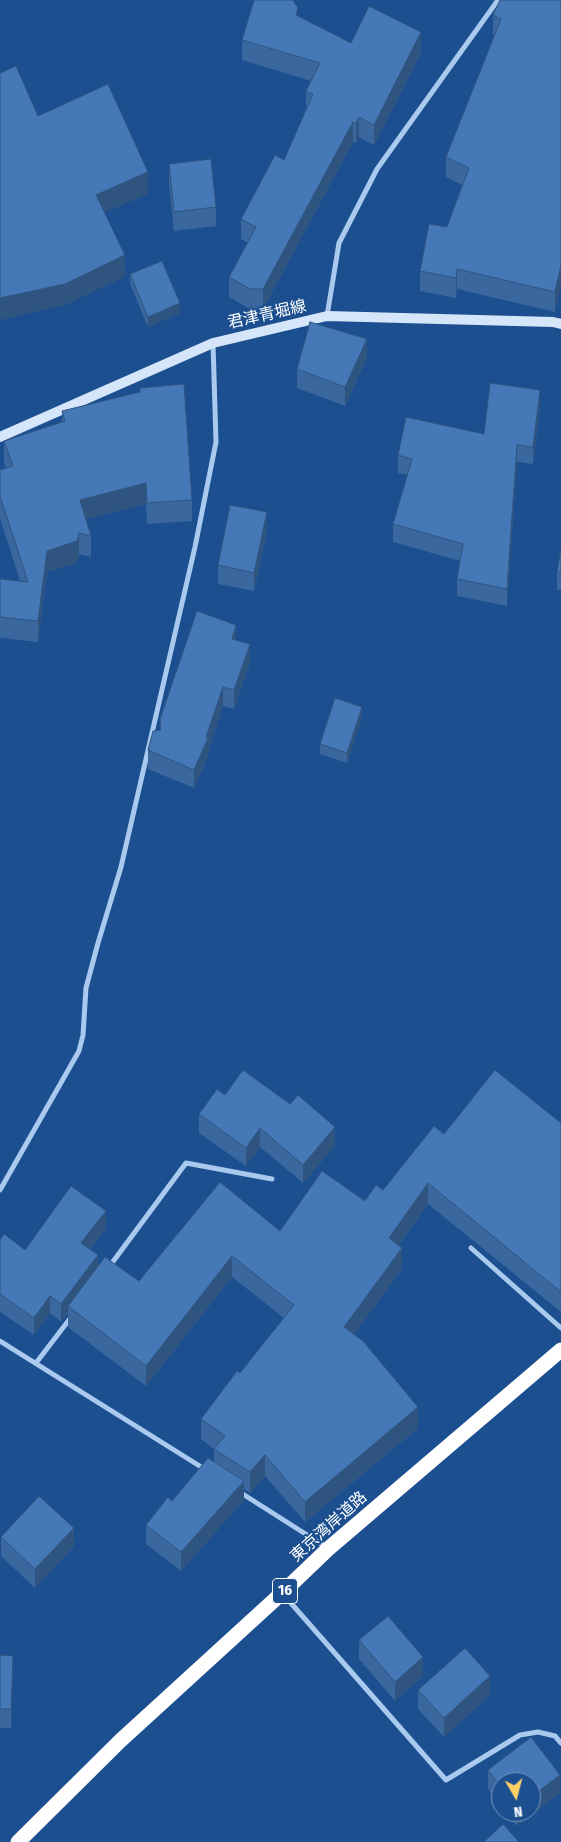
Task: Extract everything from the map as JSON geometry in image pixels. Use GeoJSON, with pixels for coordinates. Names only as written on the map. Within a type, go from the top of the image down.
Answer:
{"type":"FeatureCollection","features":[{"type":"Feature","properties":{"kind":"highway","name":"東京湾岸道路"},"geometry":{"type":"LineString","coordinates":[[18,1842],[120,1741],[328,1549],[561,1350]]}},
{"type":"Feature","properties":{"kind":"main road","name":"君津青堀線"},"geometry":{"type":"LineString","coordinates":[[0,437],[213,343],[327,316],[553,322],[561,324]]}},
{"type":"Feature","properties":{"kind":"street"},"geometry":{"type":"LineString","coordinates":[[327,316],[339,243],[377,169],[498,0]]}},
{"type":"Feature","properties":{"kind":"street"},"geometry":{"type":"LineString","coordinates":[[0,1190],[79,1051],[83,1035],[86,988],[122,866],[195,547],[216,442],[213,343]]}},
{"type":"Feature","properties":{"kind":"street"},"geometry":{"type":"LineString","coordinates":[[102,1275],[186,1163],[272,1180]]}},
{"type":"Feature","properties":{"kind":"street"},"geometry":{"type":"LineString","coordinates":[[471,1248],[561,1328]]}},
{"type":"Feature","properties":{"kind":"street"},"geometry":{"type":"LineString","coordinates":[[36,1363],[78,1307]]}},
{"type":"Feature","properties":{"kind":"street"},"geometry":{"type":"LineString","coordinates":[[0,1341],[212,1474]]}},
{"type":"Feature","properties":{"kind":"street"},"geometry":{"type":"LineString","coordinates":[[229,1484],[328,1549]]}},
{"type":"Feature","properties":{"kind":"street"},"geometry":{"type":"LineString","coordinates":[[282,1593],[446,1780],[520,1735],[538,1732],[555,1736],[561,1743]]}},
{"type":"Feature","properties":{"kind":"building"},"geometry":{"type":"Polygon","coordinates":[[[254,0],[293,0],[298,8],[296,15],[351,43],[369,6],[421,32],[374,125],[359,117],[356,123],[353,122],[263,289],[250,289],[229,277],[256,227],[241,219],[275,155],[284,160],[313,94],[306,91],[320,63],[242,40],[254,0]]]}},
{"type":"Feature","properties":{"kind":"building"},"geometry":{"type":"Polygon","coordinates":[[[500,0],[561,0],[561,265],[555,292],[457,269],[456,278],[420,271],[429,224],[447,227],[469,168],[446,157],[501,19],[493,15],[500,0]]]}},
{"type":"Feature","properties":{"kind":"building"},"geometry":{"type":"Polygon","coordinates":[[[16,66],[38,116],[108,84],[148,172],[96,195],[125,255],[65,284],[0,298],[0,73],[16,66]]]}},
{"type":"Feature","properties":{"kind":"building"},"geometry":{"type":"Polygon","coordinates":[[[211,159],[216,207],[174,212],[169,164],[211,159]]]}},
{"type":"Feature","properties":{"kind":"building"},"geometry":{"type":"Polygon","coordinates":[[[162,261],[180,303],[148,317],[130,274],[162,261]]]}},
{"type":"Feature","properties":{"kind":"building"},"geometry":{"type":"Polygon","coordinates":[[[310,322],[367,339],[345,387],[297,369],[310,322]]]}},
{"type":"Feature","properties":{"kind":"building"},"geometry":{"type":"Polygon","coordinates":[[[490,383],[540,390],[533,447],[517,445],[507,589],[457,579],[463,544],[393,524],[412,459],[398,455],[406,417],[484,434],[490,383]]]}},
{"type":"Feature","properties":{"kind":"building"},"geometry":{"type":"Polygon","coordinates":[[[184,384],[192,500],[147,503],[146,483],[80,500],[91,536],[79,533],[77,541],[47,551],[38,621],[0,617],[0,579],[28,582],[0,496],[0,470],[13,466],[4,441],[65,421],[62,411],[140,392],[140,388],[184,384]]]}},
{"type":"Feature","properties":{"kind":"building"},"geometry":{"type":"Polygon","coordinates":[[[230,505],[267,512],[254,573],[218,565],[230,505]]]}},
{"type":"Feature","properties":{"kind":"building"},"geometry":{"type":"Polygon","coordinates":[[[561,549],[561,572],[557,572],[561,549]]]}},
{"type":"Feature","properties":{"kind":"building"},"geometry":{"type":"Polygon","coordinates":[[[197,611],[236,625],[232,639],[250,644],[234,690],[223,687],[206,737],[208,738],[194,770],[148,750],[153,731],[161,730],[160,719],[197,611]]]}},
{"type":"Feature","properties":{"kind":"building"},"geometry":{"type":"Polygon","coordinates":[[[335,698],[362,707],[347,753],[320,744],[335,698]]]}},
{"type":"Feature","properties":{"kind":"building"},"geometry":{"type":"Polygon","coordinates":[[[243,1070],[290,1104],[298,1095],[335,1127],[303,1165],[260,1128],[246,1148],[199,1114],[217,1089],[225,1095],[243,1070]]]}},
{"type":"Feature","properties":{"kind":"building"},"geometry":{"type":"Polygon","coordinates":[[[495,1070],[561,1123],[561,1292],[428,1183],[389,1238],[402,1248],[344,1327],[363,1341],[418,1407],[305,1502],[265,1455],[250,1472],[214,1449],[225,1436],[201,1419],[237,1371],[240,1373],[294,1305],[232,1256],[146,1366],[68,1306],[105,1257],[139,1281],[220,1182],[280,1231],[322,1171],[365,1201],[376,1185],[383,1190],[434,1126],[444,1134],[495,1070]]]}},
{"type":"Feature","properties":{"kind":"building"},"geometry":{"type":"Polygon","coordinates":[[[71,1186],[106,1211],[81,1243],[98,1255],[61,1304],[50,1296],[34,1318],[0,1294],[0,1240],[4,1234],[25,1250],[71,1186]]]}},
{"type":"Feature","properties":{"kind":"building"},"geometry":{"type":"Polygon","coordinates":[[[208,1458],[244,1481],[181,1552],[146,1525],[168,1497],[172,1501],[208,1458]]]}},
{"type":"Feature","properties":{"kind":"building"},"geometry":{"type":"Polygon","coordinates":[[[39,1496],[74,1528],[35,1569],[1,1537],[39,1496]]]}},
{"type":"Feature","properties":{"kind":"building"},"geometry":{"type":"Polygon","coordinates":[[[388,1616],[423,1657],[395,1682],[359,1640],[388,1616]]]}},
{"type":"Feature","properties":{"kind":"building"},"geometry":{"type":"Polygon","coordinates":[[[465,1648],[490,1676],[444,1718],[418,1690],[465,1648]]]}},
{"type":"Feature","properties":{"kind":"building"},"geometry":{"type":"Polygon","coordinates":[[[0,1655],[13,1656],[11,1709],[0,1709],[0,1655]]]}},
{"type":"Feature","properties":{"kind":"building"},"geometry":{"type":"Polygon","coordinates":[[[531,1737],[560,1775],[541,1789],[541,1772],[491,1772],[491,1774],[488,1770],[531,1737]]]}},
{"type":"Feature","properties":{"kind":"building"},"geometry":{"type":"Polygon","coordinates":[[[503,1824],[519,1842],[484,1842],[503,1824]]]}}]}
